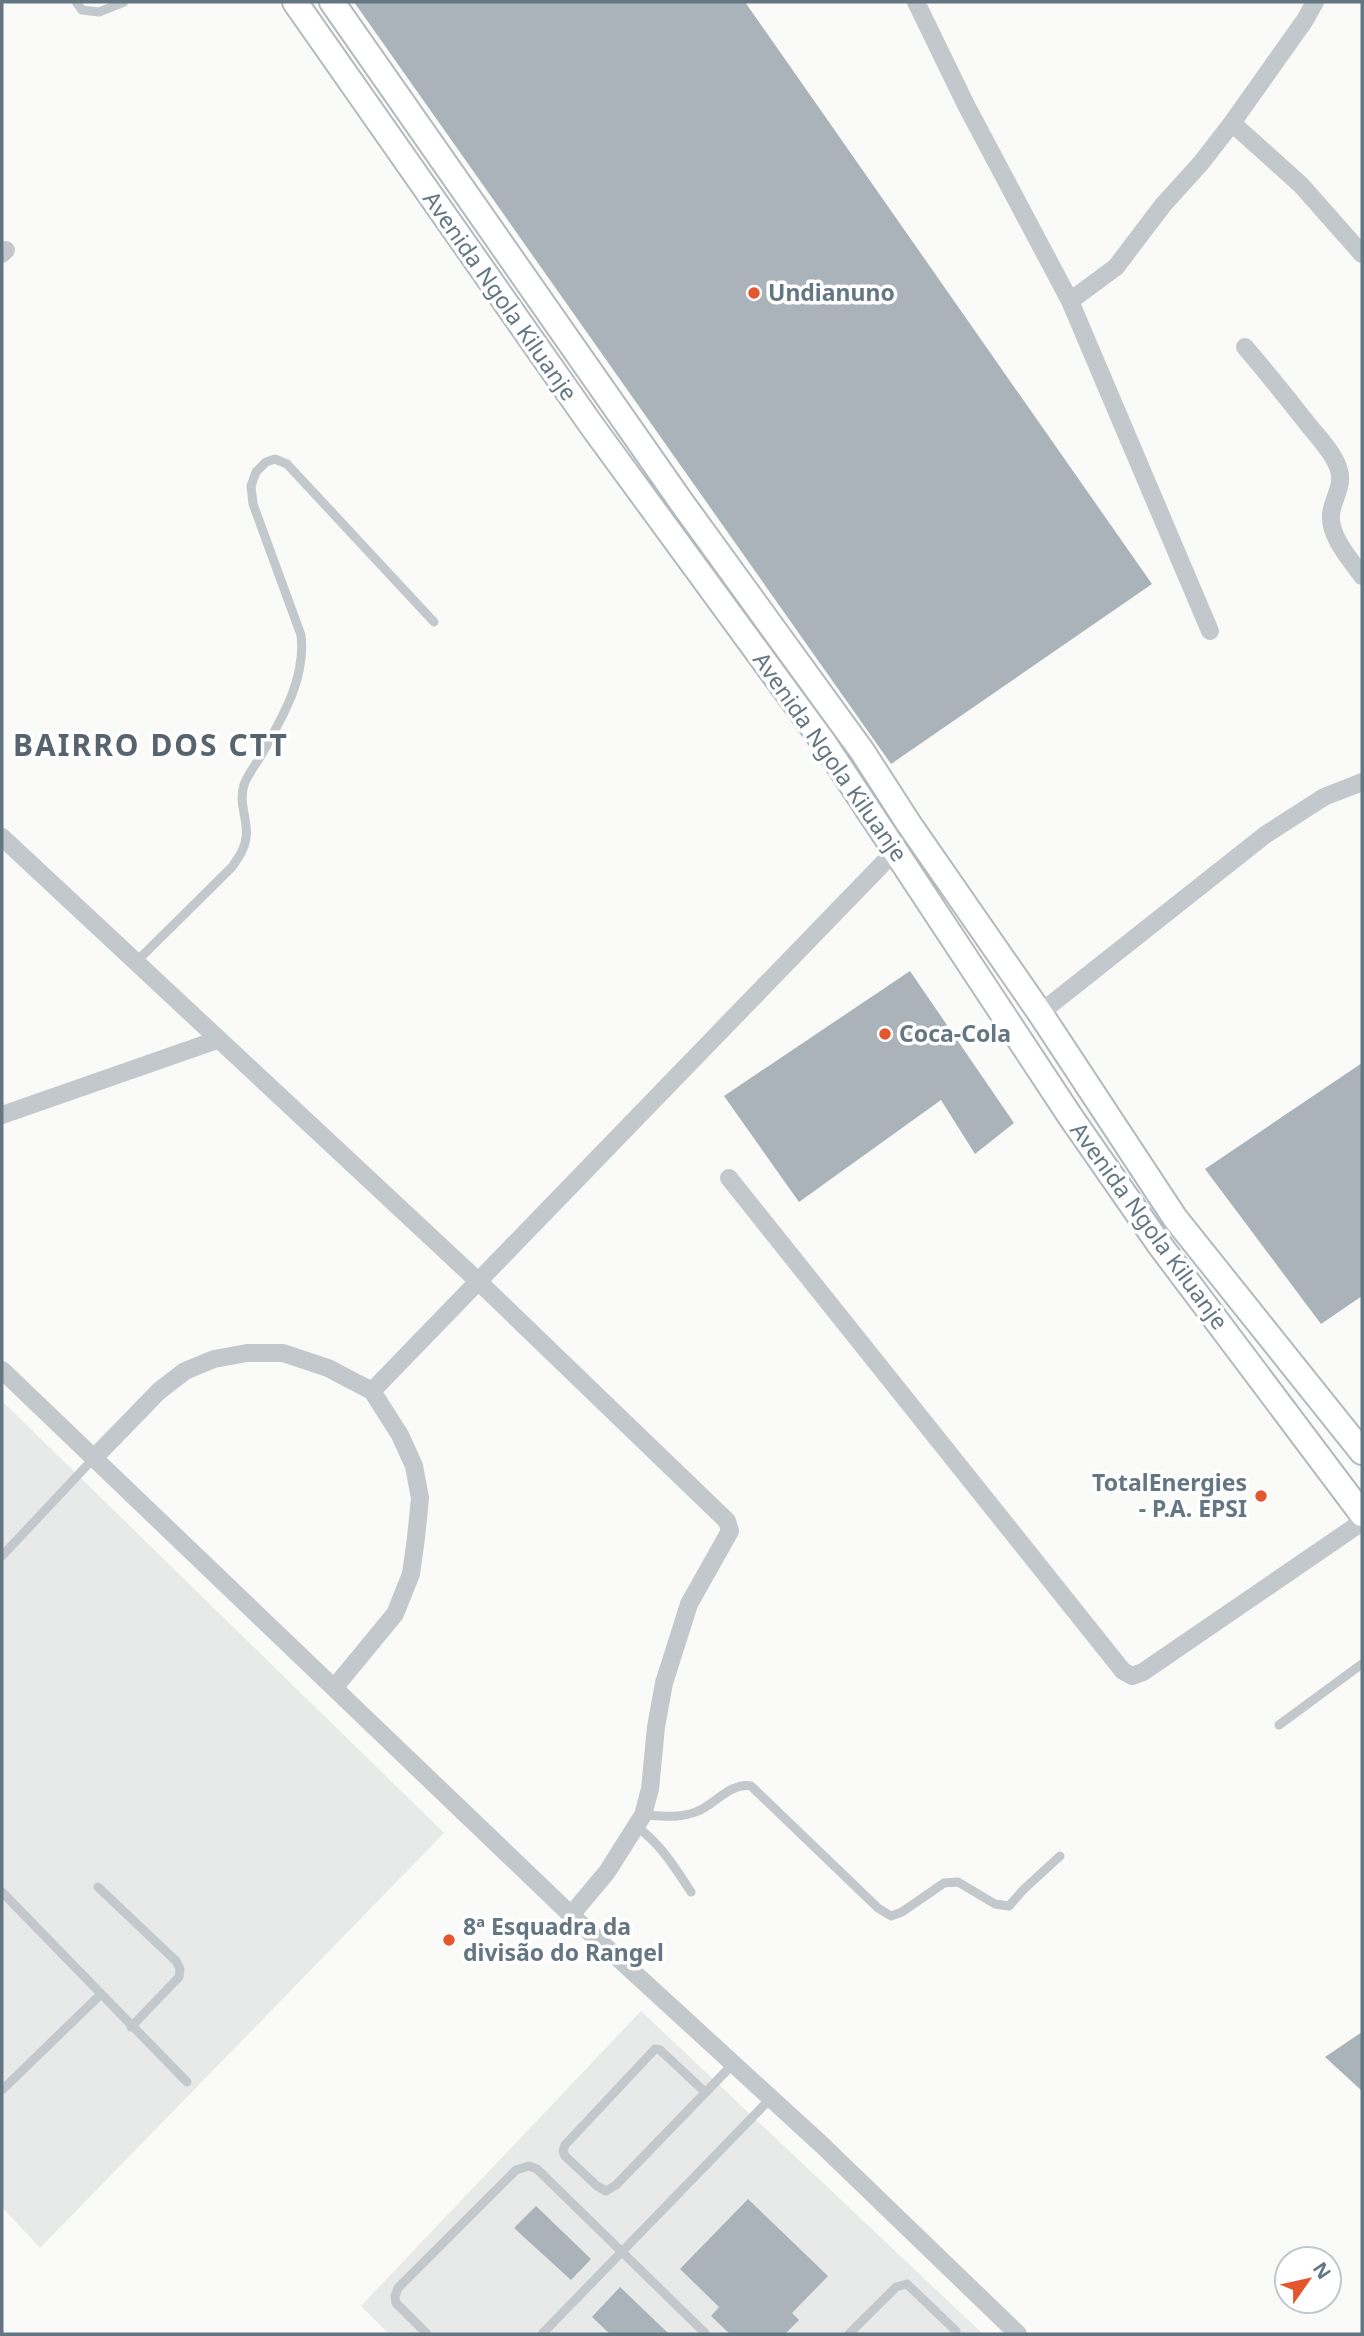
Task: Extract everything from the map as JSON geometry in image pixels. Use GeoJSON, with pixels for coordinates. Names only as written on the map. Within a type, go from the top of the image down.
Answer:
{"type":"FeatureCollection","features":[{"type":"Feature","properties":{"kind":"main road","name":"Avenida Ngola Kiluanje"},"geometry":{"type":"LineString","coordinates":[[295,2],[592,426],[824,743],[1070,1116],[1159,1244],[1362,1514]]}},
{"type":"Feature","properties":{"kind":"main road","name":"Avenida Ngola Kiluanje"},"geometry":{"type":"LineString","coordinates":[[332,2],[674,492],[862,751],[1175,1218],[1362,1452]]}},
{"type":"Feature","properties":{"kind":"street"},"geometry":{"type":"LineString","coordinates":[[915,2],[966,105],[1070,301],[1210,631]]}},
{"type":"Feature","properties":{"kind":"street"},"geometry":{"type":"LineString","coordinates":[[1070,301],[1116,267],[1163,205],[1232,123],[1315,2]]}},
{"type":"Feature","properties":{"kind":"street"},"geometry":{"type":"LineString","coordinates":[[1232,123],[1301,185],[1362,254]]}},
{"type":"Feature","properties":{"kind":"street"},"geometry":{"type":"LineString","coordinates":[[1245,347],[1323,442],[1338,465],[1341,476],[1340,491],[1333,505],[1331,522],[1344,550],[1362,576]]}},
{"type":"Feature","properties":{"kind":"street"},"geometry":{"type":"LineString","coordinates":[[1040,1013],[1265,835],[1324,797],[1362,782]]}},
{"type":"Feature","properties":{"kind":"street"},"geometry":{"type":"LineString","coordinates":[[2,836],[217,1040],[479,1282],[727,1521],[730,1531],[689,1604],[664,1683],[656,1727],[650,1789],[640,1821],[607,1872],[571,1915]]}},
{"type":"Feature","properties":{"kind":"street"},"geometry":{"type":"LineString","coordinates":[[372,1391],[896,850]]}},
{"type":"Feature","properties":{"kind":"street"},"geometry":{"type":"LineString","coordinates":[[2,1115],[217,1040]]}},
{"type":"Feature","properties":{"kind":"street"},"geometry":{"type":"LineString","coordinates":[[729,1178],[1123,1671],[1132,1676],[1143,1672],[1362,1522]]}},
{"type":"Feature","properties":{"kind":"street"},"geometry":{"type":"LineString","coordinates":[[93,1459],[159,1391],[185,1371],[214,1359],[247,1353],[283,1353],[328,1368],[372,1391],[400,1435],[414,1466],[420,1498],[413,1562],[395,1614],[334,1688]]}},
{"type":"Feature","properties":{"kind":"street"},"geometry":{"type":"LineString","coordinates":[[2,1370],[571,1915],[771,2098],[1018,2334]]}},
{"type":"Feature","properties":{"kind":"lane"},"geometry":{"type":"LineString","coordinates":[[76,2],[82,10],[99,12],[124,2]]}},
{"type":"Feature","properties":{"kind":"lane"},"geometry":{"type":"LineString","coordinates":[[136,963],[232,867],[242,851],[247,837],[241,806],[244,784],[291,699],[299,673],[303,652],[301,635],[253,503],[250,486],[256,472],[266,462],[275,459],[287,464],[434,622]]}},
{"type":"Feature","properties":{"kind":"lane"},"geometry":{"type":"LineString","coordinates":[[2,1556],[93,1459]]}},
{"type":"Feature","properties":{"kind":"lane"},"geometry":{"type":"LineString","coordinates":[[1279,1725],[1362,1664]]}},
{"type":"Feature","properties":{"kind":"lane"},"geometry":{"type":"LineString","coordinates":[[691,1892],[640,1821],[699,1811],[724,1794],[744,1785],[751,1786],[878,1908],[891,1916],[902,1912],[944,1883],[958,1882],[995,1904],[1009,1906],[1060,1856]]}},
{"type":"Feature","properties":{"kind":"lane"},"geometry":{"type":"LineString","coordinates":[[98,1887],[176,1961],[180,1969],[178,1977],[131,2027]]}},
{"type":"Feature","properties":{"kind":"lane"},"geometry":{"type":"LineString","coordinates":[[2,1892],[187,2082]]}},
{"type":"Feature","properties":{"kind":"lane"},"geometry":{"type":"LineString","coordinates":[[2,2090],[100,1995]]}},
{"type":"Feature","properties":{"kind":"lane"},"geometry":{"type":"LineString","coordinates":[[705,2092],[660,2050],[655,2049],[565,2145],[565,2156],[606,2192],[616,2185],[733,2064]]}},
{"type":"Feature","properties":{"kind":"lane"},"geometry":{"type":"LineString","coordinates":[[542,2334],[771,2098]]}},
{"type":"Feature","properties":{"kind":"lane"},"geometry":{"type":"LineString","coordinates":[[422,2333],[396,2303],[398,2288],[516,2170],[529,2166],[537,2169],[706,2334]]}},
{"type":"Feature","properties":{"kind":"lane"},"geometry":{"type":"LineString","coordinates":[[849,2334],[896,2287],[908,2284],[956,2334]]}},
{"type":"Feature","properties":{"kind":"shaded area"},"geometry":{"type":"Polygon","coordinates":[[[2,1401],[444,1833],[40,2248],[2,2207],[2,1401]]]}},
{"type":"Feature","properties":{"kind":"shaded area"},"geometry":{"type":"Polygon","coordinates":[[[641,2011],[983,2334],[389,2334],[361,2306],[641,2011]]]}},
{"type":"Feature","properties":{"kind":"building","name":"Undianuno"},"geometry":{"type":"Polygon","coordinates":[[[354,2],[745,2],[1152,584],[891,764],[354,2]]]}},
{"type":"Feature","properties":{"kind":"building","name":"Coca-Cola"},"geometry":{"type":"Polygon","coordinates":[[[910,971],[1014,1123],[975,1154],[941,1100],[799,1202],[724,1096],[910,971]]]}},
{"type":"Feature","properties":{"kind":"building"},"geometry":{"type":"Polygon","coordinates":[[[1362,1063],[1362,1296],[1321,1324],[1205,1169],[1362,1063]]]}},
{"type":"Feature","properties":{"kind":"building"},"geometry":{"type":"Polygon","coordinates":[[[1362,2032],[1362,2091],[1325,2057],[1362,2032]]]}},
{"type":"Feature","properties":{"kind":"building"},"geometry":{"type":"Polygon","coordinates":[[[748,2199],[828,2276],[792,2313],[799,2320],[785,2334],[730,2334],[711,2316],[719,2307],[680,2269],[748,2199]]]}},
{"type":"Feature","properties":{"kind":"building"},"geometry":{"type":"Polygon","coordinates":[[[536,2206],[591,2259],[571,2280],[514,2228],[536,2206]]]}},
{"type":"Feature","properties":{"kind":"building"},"geometry":{"type":"Polygon","coordinates":[[[620,2287],[669,2334],[610,2334],[592,2317],[620,2287]]]}},
{"type":"Feature","properties":{"kind":"place","name":"Undianuno"},"geometry":{"type":"Point","coordinates":[754,293]}},
{"type":"Feature","properties":{"kind":"place","name":"Coca-Cola"},"geometry":{"type":"Point","coordinates":[885,1034]}},
{"type":"Feature","properties":{"kind":"place","name":"TotalEnergies - P.A. EPSI"},"geometry":{"type":"Point","coordinates":[1261,1496]}},
{"type":"Feature","properties":{"kind":"place","name":"8ª Esquadra da divisão do Rangel"},"geometry":{"type":"Point","coordinates":[449,1940]}},
{"type":"Feature","properties":{"kind":"district","name":"BAIRRO DOS CTT"},"geometry":{"type":"Point","coordinates":[151,746]}}]}
